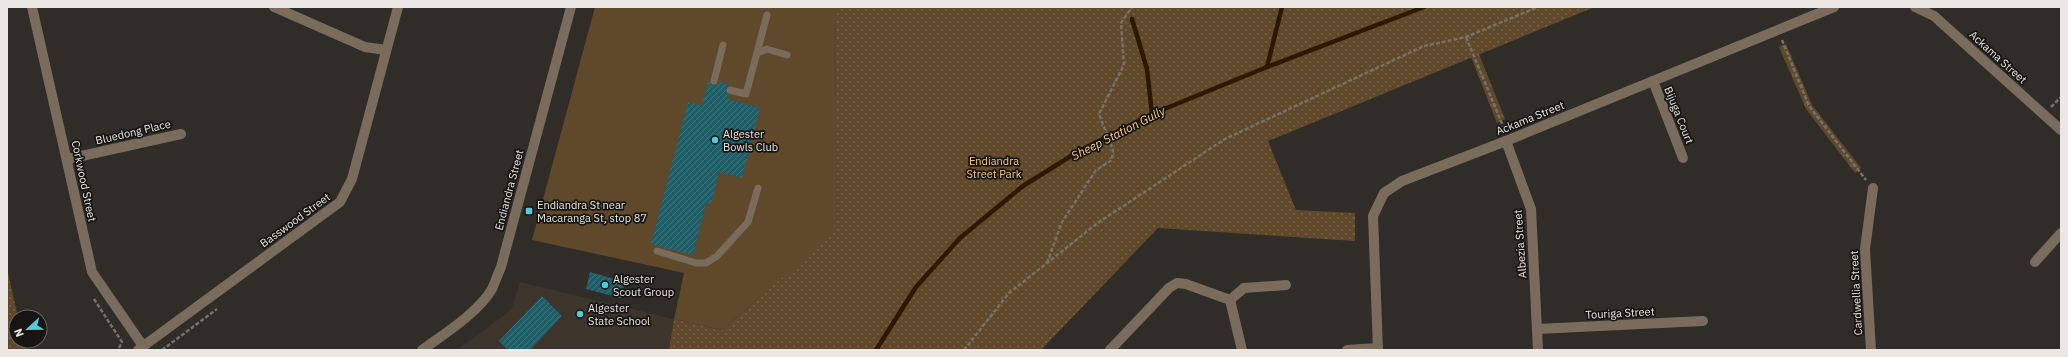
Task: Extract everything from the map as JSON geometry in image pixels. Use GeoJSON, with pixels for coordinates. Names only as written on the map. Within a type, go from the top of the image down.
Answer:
{"type":"FeatureCollection","features":[{"type":"Feature","properties":{"kind":"street","name":"Corkwood Street"},"geometry":{"type":"LineString","coordinates":[[32,7],[68,159],[92,272],[140,348]]}},
{"type":"Feature","properties":{"kind":"street"},"geometry":{"type":"LineString","coordinates":[[274,7],[365,47],[386,50]]}},
{"type":"Feature","properties":{"kind":"street","name":"Basswood Street"},"geometry":{"type":"LineString","coordinates":[[140,348],[340,202],[352,179],[398,7]]}},
{"type":"Feature","properties":{"kind":"street","name":"Endiandra Street"},"geometry":{"type":"LineString","coordinates":[[422,350],[456,325],[491,290],[501,267],[571,7]]}},
{"type":"Feature","properties":{"kind":"street","name":"Ackama Street"},"geometry":{"type":"LineString","coordinates":[[1378,349],[1373,216],[1384,193],[1402,181],[1506,141],[1834,7]]}},
{"type":"Feature","properties":{"kind":"street","name":"Ackama Street"},"geometry":{"type":"LineString","coordinates":[[1915,7],[1934,16],[2061,130]]}},
{"type":"Feature","properties":{"kind":"street","name":"Bijuga Court"},"geometry":{"type":"LineString","coordinates":[[1653,81],[1683,158]]}},
{"type":"Feature","properties":{"kind":"street","name":"Bluedong Place"},"geometry":{"type":"LineString","coordinates":[[68,159],[181,134]]}},
{"type":"Feature","properties":{"kind":"street","name":"Albezia Street"},"geometry":{"type":"LineString","coordinates":[[1506,141],[1531,209],[1538,350]]}},
{"type":"Feature","properties":{"kind":"street","name":"Cardwellia Street"},"geometry":{"type":"LineString","coordinates":[[1871,350],[1865,249],[1873,188]]}},
{"type":"Feature","properties":{"kind":"street"},"geometry":{"type":"LineString","coordinates":[[2035,262],[2061,233]]}},
{"type":"Feature","properties":{"kind":"street"},"geometry":{"type":"LineString","coordinates":[[1110,350],[1169,288],[1177,283],[1186,284],[1230,300]]}},
{"type":"Feature","properties":{"kind":"street"},"geometry":{"type":"LineString","coordinates":[[1230,300],[1244,288],[1286,285]]}},
{"type":"Feature","properties":{"kind":"street"},"geometry":{"type":"LineString","coordinates":[[1230,300],[1242,350]]}},
{"type":"Feature","properties":{"kind":"street","name":"Touriga Street"},"geometry":{"type":"LineString","coordinates":[[1537,330],[1703,321]]}},
{"type":"Feature","properties":{"kind":"street"},"geometry":{"type":"LineString","coordinates":[[1347,350],[1378,349]]}},
{"type":"Feature","properties":{"kind":"lane"},"geometry":{"type":"LineString","coordinates":[[730,90],[746,94],[767,15]]}},
{"type":"Feature","properties":{"kind":"lane"},"geometry":{"type":"LineString","coordinates":[[714,80],[723,44]]}},
{"type":"Feature","properties":{"kind":"lane"},"geometry":{"type":"LineString","coordinates":[[757,53],[767,49],[787,55]]}},
{"type":"Feature","properties":{"kind":"lane"},"geometry":{"type":"LineString","coordinates":[[657,251],[696,263],[706,263],[717,256],[748,222],[758,188]]}},
{"type":"Feature","properties":{"kind":"path"},"geometry":{"type":"LineString","coordinates":[[1047,263],[1062,222],[1096,170],[1112,160],[1113,150],[1099,114],[1124,65],[1121,23],[1132,7]]}},
{"type":"Feature","properties":{"kind":"path"},"geometry":{"type":"LineString","coordinates":[[964,350],[1009,293],[1099,222],[1226,139],[1424,46],[1466,37],[1538,7]]}},
{"type":"Feature","properties":{"kind":"path"},"geometry":{"type":"LineString","coordinates":[[1777,30],[1809,106],[1873,188]]}},
{"type":"Feature","properties":{"kind":"path"},"geometry":{"type":"LineString","coordinates":[[1466,37],[1505,130],[1506,141]]}},
{"type":"Feature","properties":{"kind":"path"},"geometry":{"type":"LineString","coordinates":[[162,350],[219,307]]}},
{"type":"Feature","properties":{"kind":"shaded area","name":"Algester State School"},"geometry":{"type":"Polygon","coordinates":[[[520,282],[674,319],[669,350],[457,350],[511,310],[520,282]]]}},
{"type":"Feature","properties":{"kind":"green space"},"geometry":{"type":"Polygon","coordinates":[[[595,7],[835,7],[834,233],[722,330],[674,319],[684,273],[532,240],[595,7]]]}},
{"type":"Feature","properties":{"kind":"green space","name":"Endiandra Street Park"},"geometry":{"type":"Polygon","coordinates":[[[835,7],[1595,7],[1268,141],[1296,210],[1355,213],[1355,241],[1158,228],[1041,350],[669,350],[674,319],[722,330],[833,233],[835,7]]]}},
{"type":"Feature","properties":{"kind":"green space"},"geometry":{"type":"Polygon","coordinates":[[[1786,44],[1812,105],[1861,168],[1855,173],[1806,109],[1779,47],[1786,44]]]}},
{"type":"Feature","properties":{"kind":"green space"},"geometry":{"type":"Polygon","coordinates":[[[1479,54],[1505,119],[1497,123],[1471,57],[1479,54]]]}},
{"type":"Feature","properties":{"kind":"green space"},"geometry":{"type":"Polygon","coordinates":[[[7,268],[16,309],[8,309],[8,349],[26,350],[7,350],[7,268]]]}},
{"type":"Feature","properties":{"kind":"building","name":"Algester Bowls Club"},"geometry":{"type":"Polygon","coordinates":[[[709,79],[712,86],[716,86],[719,82],[731,85],[725,89],[729,95],[728,99],[760,108],[742,178],[719,172],[711,204],[706,203],[693,255],[651,244],[688,102],[702,105],[709,79]]]}},
{"type":"Feature","properties":{"kind":"building","name":"Algester Scout Group"},"geometry":{"type":"Polygon","coordinates":[[[590,272],[625,282],[621,298],[586,289],[590,272]]]}},
{"type":"Feature","properties":{"kind":"building"},"geometry":{"type":"Polygon","coordinates":[[[542,296],[562,316],[530,350],[508,350],[499,341],[542,296]]]}},
{"type":"Feature","properties":{"kind":"waterway"},"geometry":{"type":"LineString","coordinates":[[1267,67],[1282,7]]}},
{"type":"Feature","properties":{"kind":"waterway","name":"Sheep Station Gully"},"geometry":{"type":"LineString","coordinates":[[876,350],[916,287],[960,238],[1023,186],[1079,151],[1152,114],[1267,67],[1424,7]]}},
{"type":"Feature","properties":{"kind":"waterway"},"geometry":{"type":"LineString","coordinates":[[1132,19],[1147,69],[1152,114]]}},
{"type":"Feature","properties":{"kind":"place","name":"Algester Bowls Club"},"geometry":{"type":"Point","coordinates":[715,140]}},
{"type":"Feature","properties":{"kind":"place","name":"Endiandra St near Macaranga St, stop 87"},"geometry":{"type":"Point","coordinates":[529,211]}},
{"type":"Feature","properties":{"kind":"place","name":"Algester Scout Group"},"geometry":{"type":"Point","coordinates":[605,285]}},
{"type":"Feature","properties":{"kind":"place","name":"Algester State School"},"geometry":{"type":"Point","coordinates":[580,314]}}]}
